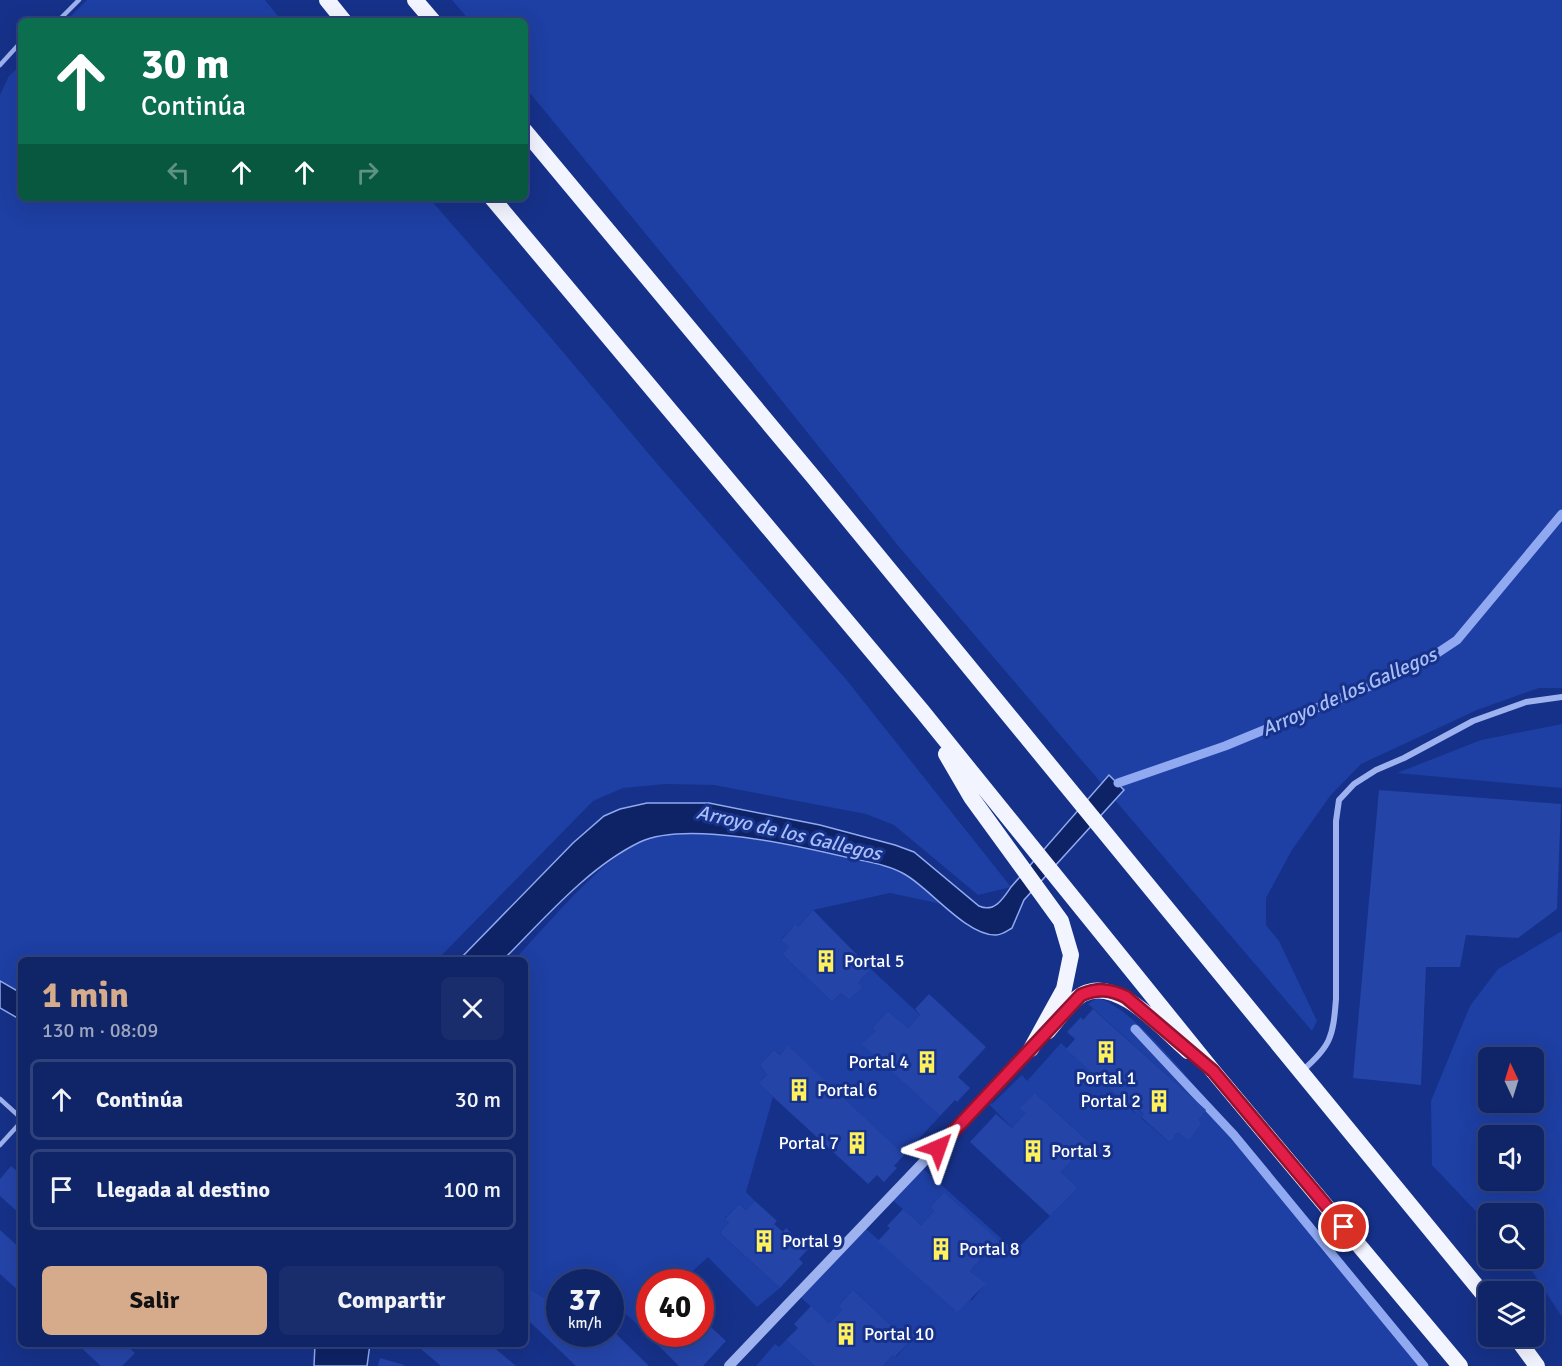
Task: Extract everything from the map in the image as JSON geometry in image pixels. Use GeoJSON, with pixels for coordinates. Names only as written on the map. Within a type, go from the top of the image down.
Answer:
{"type":"FeatureCollection","features":[{"type":"Feature","properties":{"kind":"highway"},"geometry":{"type":"LineString","coordinates":[[327,0],[342,18]]}},
{"type":"Feature","properties":{"kind":"highway"},"geometry":{"type":"LineString","coordinates":[[415,0],[430,18]]}},
{"type":"Feature","properties":{"kind":"highway"},"geometry":{"type":"LineString","coordinates":[[528,135],[815,479],[1478,1288]]}},
{"type":"Feature","properties":{"kind":"highway"},"geometry":{"type":"LineString","coordinates":[[495,201],[922,711],[1213,1071],[1460,1366]]}},
{"type":"Feature","properties":{"kind":"highway"},"geometry":{"type":"LineString","coordinates":[[922,711],[971,797],[1061,921],[1071,955],[1068,973],[1064,989],[1031,1049]]}},
{"type":"Feature","properties":{"kind":"highway"},"geometry":{"type":"LineString","coordinates":[[1031,1049],[1081,995],[1104,990],[1126,997],[1213,1071]]}},
{"type":"Feature","properties":{"kind":"highway"},"geometry":{"type":"LineString","coordinates":[[1523,1347],[1537,1366]]}},
{"type":"Feature","properties":{"kind":"street"},"geometry":{"type":"LineString","coordinates":[[1302,1072],[1325,1050],[1334,1029],[1336,821],[1339,800],[1354,784],[1376,770],[1404,758],[1473,721],[1526,702],[1562,698]]}},
{"type":"Feature","properties":{"kind":"street"},"geometry":{"type":"LineString","coordinates":[[729,1366],[1031,1049]]}},
{"type":"Feature","properties":{"kind":"lane"},"geometry":{"type":"LineString","coordinates":[[61,18],[79,0]]}},
{"type":"Feature","properties":{"kind":"lane"},"geometry":{"type":"LineString","coordinates":[[1,61],[18,45]]}},
{"type":"Feature","properties":{"kind":"lane"},"geometry":{"type":"LineString","coordinates":[[0,1099],[18,1117]]}},
{"type":"Feature","properties":{"kind":"lane"},"geometry":{"type":"LineString","coordinates":[[0,1145],[18,1124]]}},
{"type":"Feature","properties":{"kind":"shaded area"},"geometry":{"type":"Polygon","coordinates":[[[87,0],[265,0],[280,18],[69,18],[87,0]]]}},
{"type":"Feature","properties":{"kind":"shaded area"},"geometry":{"type":"Polygon","coordinates":[[[452,0],[1562,0],[1562,688],[1539,688],[1477,710],[1361,764],[1330,796],[1292,850],[1266,898],[1266,925],[1279,941],[1317,1021],[1312,1031],[1115,800],[1124,790],[1109,776],[1102,784],[900,548],[528,91],[528,18],[467,18],[452,0]]]}},
{"type":"Feature","properties":{"kind":"shaded area"},"geometry":{"type":"Polygon","coordinates":[[[18,68],[18,201],[432,201],[845,678],[1011,887],[978,895],[894,825],[866,814],[714,785],[665,784],[623,788],[593,801],[440,957],[18,957],[18,991],[0,981],[0,95],[9,76],[18,68]]]}},
{"type":"Feature","properties":{"kind":"shaded area"},"geometry":{"type":"Polygon","coordinates":[[[1562,724],[1562,788],[1397,773],[1481,740],[1562,724]]]}},
{"type":"Feature","properties":{"kind":"shaded area"},"geometry":{"type":"Polygon","coordinates":[[[703,833],[786,843],[875,864],[905,874],[942,904],[890,893],[813,910],[798,927],[796,925],[781,939],[789,947],[782,954],[832,1002],[841,993],[849,1000],[861,987],[858,983],[871,969],[920,1015],[908,1028],[888,1011],[872,1028],[875,1031],[863,1044],[940,1116],[904,1155],[845,1102],[774,1050],[760,1064],[767,1075],[758,1083],[773,1097],[746,1192],[755,1201],[746,1210],[739,1204],[725,1218],[729,1222],[720,1233],[780,1288],[757,1307],[708,1257],[695,1269],[636,1269],[636,1323],[624,1312],[624,1269],[546,1269],[546,1299],[528,1288],[528,957],[517,957],[593,876],[628,849],[643,841],[658,837],[703,833]]]}},
{"type":"Feature","properties":{"kind":"shaded area"},"geometry":{"type":"Polygon","coordinates":[[[1562,931],[1562,1317],[1544,1289],[1544,1281],[1538,1281],[1531,1269],[1544,1269],[1544,1203],[1478,1203],[1478,1213],[1432,1165],[1431,1101],[1470,1006],[1498,969],[1562,931]]]}},
{"type":"Feature","properties":{"kind":"shaded area"},"geometry":{"type":"Polygon","coordinates":[[[1097,998],[1111,1003],[1126,1014],[1160,1046],[1296,1205],[1427,1366],[883,1366],[893,1355],[896,1357],[909,1342],[853,1290],[838,1306],[842,1310],[829,1323],[797,1294],[862,1225],[957,1311],[969,1299],[972,1300],[985,1284],[970,1271],[984,1256],[987,1258],[1000,1243],[944,1192],[930,1207],[934,1211],[921,1225],[889,1197],[919,1165],[1011,1247],[1020,1246],[1078,1188],[1061,1172],[1074,1158],[1078,1161],[1092,1145],[1035,1093],[1021,1108],[1025,1113],[1012,1128],[989,1104],[993,1103],[1022,1075],[1027,1081],[1061,1043],[1135,1113],[1139,1110],[1144,1114],[1141,1118],[1169,1142],[1178,1133],[1189,1139],[1202,1123],[1199,1120],[1206,1110],[1088,1004],[1097,998]]]}},
{"type":"Feature","properties":{"kind":"shaded area"},"geometry":{"type":"Polygon","coordinates":[[[786,1340],[815,1366],[756,1366],[775,1344],[779,1347],[786,1340]]]}},
{"type":"Feature","properties":{"kind":"water"},"geometry":{"type":"Polygon","coordinates":[[[1109,775],[1124,790],[1024,900],[1012,928],[1000,934],[985,933],[973,928],[949,911],[916,882],[886,866],[744,837],[685,834],[660,836],[640,842],[602,865],[567,895],[506,957],[462,957],[573,843],[604,816],[620,809],[647,803],[709,803],[820,825],[895,845],[914,852],[984,908],[998,904],[1109,775]]]}},
{"type":"Feature","properties":{"kind":"water"},"geometry":{"type":"Polygon","coordinates":[[[0,981],[18,991],[18,1018],[0,1008],[0,981]]]}},
{"type":"Feature","properties":{"kind":"water"},"geometry":{"type":"Polygon","coordinates":[[[315,1347],[370,1347],[367,1366],[314,1366],[315,1347]]]}},
{"type":"Feature","properties":{"kind":"building"},"geometry":{"type":"Polygon","coordinates":[[[1379,790],[1561,804],[1557,909],[1518,938],[1466,935],[1460,967],[1426,967],[1421,1085],[1353,1078],[1379,790]]]}},
{"type":"Feature","properties":{"kind":"building","name":"Portal 5"},"geometry":{"type":"Polygon","coordinates":[[[813,910],[871,969],[858,983],[862,987],[849,1000],[841,993],[832,1002],[782,954],[789,947],[781,940],[796,924],[798,927],[813,910]]]}},
{"type":"Feature","properties":{"kind":"building","name":"Portal 4"},"geometry":{"type":"Polygon","coordinates":[[[929,994],[986,1047],[958,1077],[970,1088],[940,1116],[862,1044],[875,1031],[872,1028],[888,1011],[908,1028],[920,1015],[915,1009],[929,994]]]}},
{"type":"Feature","properties":{"kind":"building"},"geometry":{"type":"Polygon","coordinates":[[[1093,1009],[1206,1110],[1199,1120],[1202,1123],[1189,1140],[1178,1133],[1169,1142],[1141,1117],[1144,1114],[1139,1110],[1136,1113],[1066,1049],[1075,1039],[1067,1032],[1081,1017],[1083,1020],[1093,1009]]]}},
{"type":"Feature","properties":{"kind":"building"},"geometry":{"type":"Polygon","coordinates":[[[788,1046],[904,1155],[894,1166],[897,1168],[884,1182],[877,1175],[868,1184],[758,1083],[767,1075],[760,1064],[774,1050],[780,1055],[788,1046]]]}},
{"type":"Feature","properties":{"kind":"building","name":"Portal 3"},"geometry":{"type":"Polygon","coordinates":[[[1035,1093],[1092,1145],[1078,1161],[1074,1158],[1061,1172],[1078,1188],[1050,1216],[970,1142],[996,1114],[1012,1128],[1025,1113],[1020,1108],[1035,1093]]]}},
{"type":"Feature","properties":{"kind":"building"},"geometry":{"type":"Polygon","coordinates":[[[11,1166],[18,1172],[18,1212],[0,1196],[0,1179],[11,1166]]]}},
{"type":"Feature","properties":{"kind":"building","name":"Portal 8"},"geometry":{"type":"Polygon","coordinates":[[[944,1192],[1001,1243],[987,1259],[984,1256],[970,1271],[986,1284],[957,1312],[878,1241],[890,1228],[887,1226],[903,1209],[921,1225],[934,1211],[930,1207],[944,1192]]]}},
{"type":"Feature","properties":{"kind":"building","name":"Portal 9"},"geometry":{"type":"Polygon","coordinates":[[[755,1201],[777,1221],[774,1224],[783,1232],[786,1228],[808,1249],[799,1259],[803,1263],[780,1288],[720,1233],[729,1222],[725,1219],[739,1204],[746,1210],[755,1201]]]}},
{"type":"Feature","properties":{"kind":"building"},"geometry":{"type":"Polygon","coordinates":[[[0,1230],[18,1246],[18,1290],[0,1274],[0,1230]]]}},
{"type":"Feature","properties":{"kind":"building"},"geometry":{"type":"Polygon","coordinates":[[[528,1288],[546,1298],[546,1337],[530,1322],[528,1325],[528,1288]]]}},
{"type":"Feature","properties":{"kind":"building","name":"Portal 10"},"geometry":{"type":"Polygon","coordinates":[[[853,1290],[909,1342],[883,1366],[815,1366],[786,1340],[798,1328],[794,1324],[811,1306],[829,1323],[842,1310],[838,1306],[853,1290]]]}},
{"type":"Feature","properties":{"kind":"building"},"geometry":{"type":"Polygon","coordinates":[[[714,1330],[726,1341],[703,1366],[679,1366],[660,1347],[714,1347],[714,1330]]]}},
{"type":"Feature","properties":{"kind":"building"},"geometry":{"type":"Polygon","coordinates":[[[624,1342],[649,1366],[576,1366],[556,1347],[624,1347],[624,1342]]]}},
{"type":"Feature","properties":{"kind":"building"},"geometry":{"type":"Polygon","coordinates":[[[80,1347],[128,1347],[135,1353],[122,1366],[101,1366],[80,1347]]]}},
{"type":"Feature","properties":{"kind":"building"},"geometry":{"type":"Polygon","coordinates":[[[419,1347],[494,1347],[516,1366],[441,1366],[419,1347]]]}},
{"type":"Feature","properties":{"kind":"building"},"geometry":{"type":"Polygon","coordinates":[[[380,1358],[404,1365],[404,1366],[378,1366],[380,1358]]]}},
{"type":"Feature","properties":{"kind":"waterway","name":"Arroyo de los Gallegos"},"geometry":{"type":"LineString","coordinates":[[1118,783],[1225,746],[1418,666],[1457,640],[1562,514]]}},
{"type":"Feature","properties":{"kind":"waterway"},"geometry":{"type":"LineString","coordinates":[[1135,1029],[1234,1135],[1424,1366]]}},
{"type":"Feature","properties":{"kind":"place","name":"Portal 5"},"geometry":{"type":"Point","coordinates":[826,961]}},
{"type":"Feature","properties":{"kind":"place","name":"Portal 1"},"geometry":{"type":"Point","coordinates":[1106,1052]}},
{"type":"Feature","properties":{"kind":"place","name":"Portal 4"},"geometry":{"type":"Point","coordinates":[927,1062]}},
{"type":"Feature","properties":{"kind":"place","name":"Portal 6"},"geometry":{"type":"Point","coordinates":[799,1090]}},
{"type":"Feature","properties":{"kind":"place","name":"Portal 2"},"geometry":{"type":"Point","coordinates":[1159,1101]}},
{"type":"Feature","properties":{"kind":"place","name":"Portal 7"},"geometry":{"type":"Point","coordinates":[857,1143]}},
{"type":"Feature","properties":{"kind":"place","name":"Portal 3"},"geometry":{"type":"Point","coordinates":[1033,1151]}},
{"type":"Feature","properties":{"kind":"place","name":"Portal 9"},"geometry":{"type":"Point","coordinates":[764,1241]}},
{"type":"Feature","properties":{"kind":"place","name":"Portal 8"},"geometry":{"type":"Point","coordinates":[941,1249]}},
{"type":"Feature","properties":{"kind":"place","name":"Portal 10"},"geometry":{"type":"Point","coordinates":[846,1334]}},
{"type":"Feature","properties":{"kind":"route"},"geometry":{"type":"LineString","coordinates":[[938,1148],[1081,995],[1092,991],[1115,992],[1126,997],[1213,1071],[1344,1227]]}}]}
